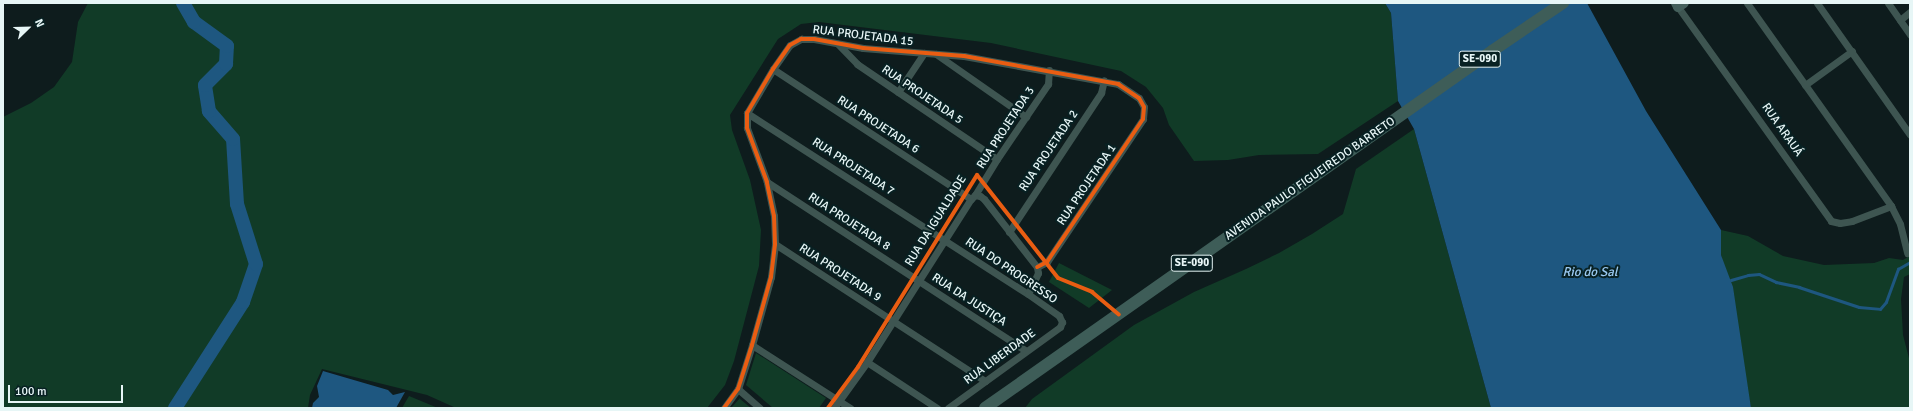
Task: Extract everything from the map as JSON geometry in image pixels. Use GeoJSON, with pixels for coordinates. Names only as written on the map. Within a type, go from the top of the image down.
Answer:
{"type":"FeatureCollection","features":[{"type":"Feature","properties":{"kind":"main road","name":"AVENIDA PAULO FIGUEIREDO BARRETO"},"geometry":{"type":"LineString","coordinates":[[986,408],[1398,117],[1563,3]]}},
{"type":"Feature","properties":{"kind":"street"},"geometry":{"type":"LineString","coordinates":[[1747,3],[1891,206],[1900,224],[1907,253]]}},
{"type":"Feature","properties":{"kind":"street"},"geometry":{"type":"LineString","coordinates":[[1817,3],[1910,135]]}},
{"type":"Feature","properties":{"kind":"street"},"geometry":{"type":"LineString","coordinates":[[1888,3],[1910,34]]}},
{"type":"Feature","properties":{"kind":"street","name":"RUA ARAUÁ"},"geometry":{"type":"LineString","coordinates":[[1679,4],[1831,221],[1840,223],[1852,221],[1891,206]]}},
{"type":"Feature","properties":{"kind":"street"},"geometry":{"type":"LineString","coordinates":[[1900,20],[1910,12]]}},
{"type":"Feature","properties":{"kind":"street","name":"RUA PROJETADA 15"},"geometry":{"type":"LineString","coordinates":[[747,113],[773,69],[790,45],[801,39],[814,39],[863,48],[964,56],[1104,80],[1118,84],[1139,98],[1144,107]]}},
{"type":"Feature","properties":{"kind":"street","name":"RUA PROJETADA 5"},"geometry":{"type":"LineString","coordinates":[[838,44],[857,64],[997,159]]}},
{"type":"Feature","properties":{"kind":"street"},"geometry":{"type":"LineString","coordinates":[[1804,85],[1852,51]]}},
{"type":"Feature","properties":{"kind":"street"},"geometry":{"type":"LineString","coordinates":[[898,92],[924,53]]}},
{"type":"Feature","properties":{"kind":"street"},"geometry":{"type":"LineString","coordinates":[[936,54],[1026,116]]}},
{"type":"Feature","properties":{"kind":"street","name":"RUA PROJETADA 6"},"geometry":{"type":"LineString","coordinates":[[773,69],[973,197]]}},
{"type":"Feature","properties":{"kind":"street","name":"RUA PROJETADA 3"},"geometry":{"type":"LineString","coordinates":[[973,197],[1048,84],[1049,70]]}},
{"type":"Feature","properties":{"kind":"street","name":"RUA PROJETADA 2"},"geometry":{"type":"LineString","coordinates":[[1009,232],[1101,93],[1104,80]]}},
{"type":"Feature","properties":{"kind":"street","name":"RUA PROJETADA 1"},"geometry":{"type":"LineString","coordinates":[[1037,267],[1047,262],[1143,119],[1144,107]]}},
{"type":"Feature","properties":{"kind":"street"},"geometry":{"type":"LineString","coordinates":[[724,408],[738,389],[752,344],[771,277],[775,244],[774,216],[767,182],[747,128],[747,113]]}},
{"type":"Feature","properties":{"kind":"street","name":"RUA PROJETADA 7"},"geometry":{"type":"LineString","coordinates":[[747,113],[946,240]]}},
{"type":"Feature","properties":{"kind":"street","name":"RUA PROJETADA 8"},"geometry":{"type":"LineString","coordinates":[[767,182],[920,281]]}},
{"type":"Feature","properties":{"kind":"street","name":"RUA DA IGUALDADE"},"geometry":{"type":"LineString","coordinates":[[834,408],[867,362],[973,197],[984,199],[1037,267]]}},
{"type":"Feature","properties":{"kind":"street","name":"RUA DO PROGRESSO"},"geometry":{"type":"LineString","coordinates":[[946,240],[1028,294],[1059,316],[1062,322]]}},
{"type":"Feature","properties":{"kind":"street","name":"RUA PROJETADA 9"},"geometry":{"type":"LineString","coordinates":[[775,244],[985,381]]}},
{"type":"Feature","properties":{"kind":"street"},"geometry":{"type":"LineString","coordinates":[[1028,294],[1038,273],[1037,267]]}},
{"type":"Feature","properties":{"kind":"street","name":"RUA DA JUSTIÇA"},"geometry":{"type":"LineString","coordinates":[[920,281],[1026,351]]}},
{"type":"Feature","properties":{"kind":"street","name":"RUA LIBERDADE"},"geometry":{"type":"LineString","coordinates":[[948,408],[956,405],[985,381],[1060,327],[1062,322]]}},
{"type":"Feature","properties":{"kind":"street"},"geometry":{"type":"LineString","coordinates":[[752,344],[850,408]]}},
{"type":"Feature","properties":{"kind":"street"},"geometry":{"type":"LineString","coordinates":[[867,362],[937,408]]}},
{"type":"Feature","properties":{"kind":"street"},"geometry":{"type":"LineString","coordinates":[[738,389],[760,408]]}},
{"type":"Feature","properties":{"kind":"green space"},"geometry":{"type":"Polygon","coordinates":[[[88,3],[1385,3],[1391,13],[1398,101],[1318,154],[1259,155],[1228,160],[1194,161],[1169,125],[1163,108],[1146,87],[1121,71],[991,43],[819,22],[801,24],[778,39],[730,115],[732,130],[750,180],[761,230],[759,266],[734,361],[725,385],[707,408],[456,408],[427,395],[322,369],[310,395],[308,408],[3,408],[3,117],[31,103],[54,87],[72,62],[78,22],[88,3]]]}},
{"type":"Feature","properties":{"kind":"green space"},"geometry":{"type":"Polygon","coordinates":[[[1414,129],[1491,408],[1025,408],[1032,399],[1134,325],[1194,292],[1279,253],[1343,214],[1356,169],[1414,129]]]}},
{"type":"Feature","properties":{"kind":"green space"},"geometry":{"type":"Polygon","coordinates":[[[1721,230],[1748,236],[1783,256],[1824,265],[1874,263],[1889,258],[1903,260],[1910,256],[1910,274],[1904,277],[1901,299],[1903,335],[1910,362],[1910,408],[1751,408],[1721,255],[1721,230]]]}},
{"type":"Feature","properties":{"kind":"green space"},"geometry":{"type":"Polygon","coordinates":[[[1059,263],[1112,290],[1089,308],[1049,282],[1059,263]]]}},
{"type":"Feature","properties":{"kind":"green space"},"geometry":{"type":"Polygon","coordinates":[[[756,353],[826,398],[819,408],[773,408],[746,385],[756,353]]]}},
{"type":"Feature","properties":{"kind":"green space"},"geometry":{"type":"Polygon","coordinates":[[[409,396],[438,408],[402,408],[409,396]]]}},
{"type":"Feature","properties":{"kind":"green space"},"geometry":{"type":"Polygon","coordinates":[[[740,399],[751,408],[731,408],[740,399]]]}},
{"type":"Feature","properties":{"kind":"water","name":"Rio do Sal"},"geometry":{"type":"Polygon","coordinates":[[[1385,3],[1587,3],[1646,111],[1721,230],[1721,255],[1733,287],[1751,408],[1491,408],[1414,129],[1398,101],[1391,13],[1385,3]]]}},
{"type":"Feature","properties":{"kind":"water"},"geometry":{"type":"Polygon","coordinates":[[[323,371],[388,390],[393,395],[405,392],[396,408],[312,408],[313,403],[319,397],[317,386],[323,371]]]}},
{"type":"Feature","properties":{"kind":"waterway"},"geometry":{"type":"LineString","coordinates":[[175,408],[243,302],[256,264],[237,204],[233,139],[209,111],[205,85],[226,64],[227,46],[194,22],[183,3]]}},
{"type":"Feature","properties":{"kind":"waterway"},"geometry":{"type":"LineString","coordinates":[[1731,280],[1748,275],[1759,274],[1776,282],[1799,287],[1859,307],[1880,309],[1886,302],[1898,269],[1910,262]]}},
{"type":"Feature","properties":{"kind":"cycle path"},"geometry":{"type":"LineString","coordinates":[[724,408],[738,389],[752,345],[771,277],[775,244],[774,216],[767,182],[747,128],[747,113],[773,69],[790,45],[801,39],[814,39],[863,48],[964,56],[1118,84],[1139,98],[1144,107],[1143,119],[1047,262],[1037,267]]}},
{"type":"Feature","properties":{"kind":"cycle path"},"geometry":{"type":"LineString","coordinates":[[828,408],[858,367],[977,175],[1058,278],[1092,292],[1119,315]]}}]}
